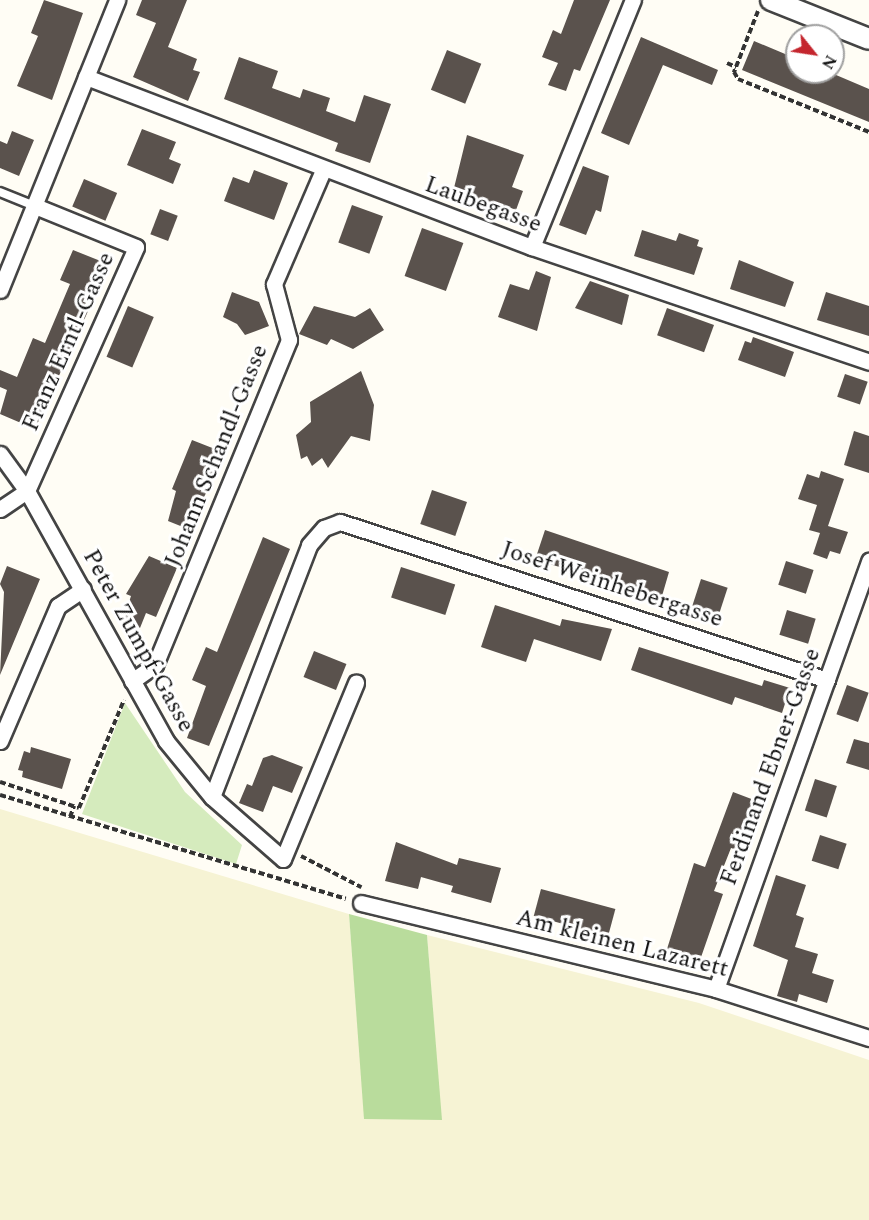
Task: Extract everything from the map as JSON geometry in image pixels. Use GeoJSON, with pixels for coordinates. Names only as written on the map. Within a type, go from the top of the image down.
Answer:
{"type":"FeatureCollection","features":[{"type":"Feature","properties":{"kind":"street"},"geometry":{"type":"LineString","coordinates":[[532,247],[633,0]]}},
{"type":"Feature","properties":{"kind":"street"},"geometry":{"type":"LineString","coordinates":[[771,0],[869,39]]}},
{"type":"Feature","properties":{"kind":"street"},"geometry":{"type":"LineString","coordinates":[[0,290],[86,77],[112,1]]}},
{"type":"Feature","properties":{"kind":"street","name":"Laubegasse"},"geometry":{"type":"LineString","coordinates":[[86,77],[323,170],[532,247],[869,362]]}},
{"type":"Feature","properties":{"kind":"street","name":"Johann Schandl-Gasse"},"geometry":{"type":"LineString","coordinates":[[132,681],[155,665],[289,340],[274,284],[323,170]]}},
{"type":"Feature","properties":{"kind":"street","name":"Franz Erntl-Gasse"},"geometry":{"type":"LineString","coordinates":[[27,492],[135,247],[35,206]]}},
{"type":"Feature","properties":{"kind":"street","name":"Peter Zumpf-Gasse"},"geometry":{"type":"LineString","coordinates":[[0,454],[27,492],[166,741],[212,797],[285,853]]}},
{"type":"Feature","properties":{"kind":"street"},"geometry":{"type":"LineString","coordinates":[[0,509],[27,492]]}},
{"type":"Feature","properties":{"kind":"street","name":"Josef Weinhebergasse"},"geometry":{"type":"LineString","coordinates":[[212,797],[309,545],[324,528],[340,522],[383,534],[827,680]]}},
{"type":"Feature","properties":{"kind":"street","name":"Ferdinand Ebner-Gasse"},"geometry":{"type":"LineString","coordinates":[[716,989],[869,561]]}},
{"type":"Feature","properties":{"kind":"street"},"geometry":{"type":"LineString","coordinates":[[0,741],[58,606],[83,589]]}},
{"type":"Feature","properties":{"kind":"street"},"geometry":{"type":"LineString","coordinates":[[285,853],[356,683]]}},
{"type":"Feature","properties":{"kind":"street","name":"Am kleinen Lazarett"},"geometry":{"type":"LineString","coordinates":[[364,904],[716,989],[869,1038]]}},
{"type":"Feature","properties":{"kind":"lane"},"geometry":{"type":"LineString","coordinates":[[0,192],[35,206]]}},
{"type":"Feature","properties":{"kind":"path"},"geometry":{"type":"LineString","coordinates":[[762,0],[736,67],[738,79],[869,132]]}},
{"type":"Feature","properties":{"kind":"path"},"geometry":{"type":"LineString","coordinates":[[727,63],[736,67]]}},
{"type":"Feature","properties":{"kind":"path"},"geometry":{"type":"LineString","coordinates":[[0,782],[79,807],[132,681]]}},
{"type":"Feature","properties":{"kind":"path"},"geometry":{"type":"LineString","coordinates":[[0,795],[364,904],[365,889],[285,853]]}},
{"type":"Feature","properties":{"kind":"path"},"geometry":{"type":"LineString","coordinates":[[70,817],[74,806]]}},
{"type":"Feature","properties":{"kind":"shaded area"},"geometry":{"type":"Polygon","coordinates":[[[0,809],[349,914],[365,1119],[441,1119],[427,935],[699,1003],[869,1060],[869,1220],[0,1220],[0,809]]]}},
{"type":"Feature","properties":{"kind":"green space"},"geometry":{"type":"Polygon","coordinates":[[[125,703],[185,792],[242,845],[236,864],[82,814],[125,703]]]}},
{"type":"Feature","properties":{"kind":"green space"},"geometry":{"type":"Polygon","coordinates":[[[349,914],[427,935],[442,1120],[364,1119],[349,914]]]}},
{"type":"Feature","properties":{"kind":"building"},"geometry":{"type":"Polygon","coordinates":[[[44,0],[83,13],[52,100],[17,86],[38,36],[31,33],[44,0]]]}},
{"type":"Feature","properties":{"kind":"building"},"geometry":{"type":"Polygon","coordinates":[[[142,0],[187,0],[168,47],[197,59],[193,70],[200,72],[188,101],[133,77],[156,23],[136,15],[142,0]]]}},
{"type":"Feature","properties":{"kind":"building"},"geometry":{"type":"Polygon","coordinates":[[[574,0],[610,0],[580,71],[574,69],[566,91],[548,85],[558,63],[542,57],[553,30],[561,34],[574,0]]]}},
{"type":"Feature","properties":{"kind":"building"},"geometry":{"type":"Polygon","coordinates":[[[641,37],[718,70],[712,85],[663,65],[629,145],[601,133],[641,37]]]}},
{"type":"Feature","properties":{"kind":"building"},"geometry":{"type":"Polygon","coordinates":[[[754,41],[785,54],[785,84],[845,84],[845,79],[869,89],[869,122],[742,70],[754,41]]]}},
{"type":"Feature","properties":{"kind":"building"},"geometry":{"type":"Polygon","coordinates":[[[447,50],[481,64],[465,104],[431,90],[447,50]]]}},
{"type":"Feature","properties":{"kind":"building"},"geometry":{"type":"Polygon","coordinates":[[[239,57],[278,71],[272,88],[300,98],[303,89],[330,98],[326,111],[355,122],[364,95],[391,104],[370,163],[335,151],[338,143],[224,99],[239,57]]]}},
{"type":"Feature","properties":{"kind":"building"},"geometry":{"type":"Polygon","coordinates":[[[142,129],[176,142],[169,159],[181,164],[173,184],[127,165],[142,129]]]}},
{"type":"Feature","properties":{"kind":"building"},"geometry":{"type":"Polygon","coordinates":[[[12,131],[34,140],[19,176],[0,168],[0,141],[7,144],[12,131]]]}},
{"type":"Feature","properties":{"kind":"building"},"geometry":{"type":"Polygon","coordinates":[[[467,135],[524,155],[512,187],[523,191],[516,210],[506,206],[504,210],[453,192],[467,135]]]}},
{"type":"Feature","properties":{"kind":"building"},"geometry":{"type":"Polygon","coordinates":[[[583,166],[609,176],[601,212],[596,210],[586,235],[559,225],[583,166]]]}},
{"type":"Feature","properties":{"kind":"building"},"geometry":{"type":"Polygon","coordinates":[[[254,170],[288,183],[274,220],[224,201],[233,177],[249,183],[254,170]]]}},
{"type":"Feature","properties":{"kind":"building"},"geometry":{"type":"Polygon","coordinates":[[[84,179],[117,193],[105,221],[72,207],[84,179]]]}},
{"type":"Feature","properties":{"kind":"building"},"geometry":{"type":"Polygon","coordinates":[[[352,205],[383,216],[369,254],[338,243],[352,205]]]}},
{"type":"Feature","properties":{"kind":"building"},"geometry":{"type":"Polygon","coordinates":[[[160,209],[178,216],[168,241],[150,234],[160,209]]]}},
{"type":"Feature","properties":{"kind":"building"},"geometry":{"type":"Polygon","coordinates":[[[422,228],[463,243],[446,291],[405,276],[422,228]]]}},
{"type":"Feature","properties":{"kind":"building"},"geometry":{"type":"Polygon","coordinates":[[[642,230],[676,241],[679,233],[699,240],[697,246],[703,248],[694,275],[634,256],[642,230]]]}},
{"type":"Feature","properties":{"kind":"building"},"geometry":{"type":"Polygon","coordinates":[[[73,250],[103,262],[84,307],[89,309],[35,429],[0,414],[7,390],[0,387],[0,370],[17,377],[33,338],[45,343],[70,284],[60,280],[73,250]]]}},
{"type":"Feature","properties":{"kind":"building"},"geometry":{"type":"Polygon","coordinates":[[[739,260],[794,282],[785,307],[730,289],[739,260]]]}},
{"type":"Feature","properties":{"kind":"building"},"geometry":{"type":"Polygon","coordinates":[[[536,271],[551,277],[537,331],[498,317],[510,284],[529,290],[536,271]]]}},
{"type":"Feature","properties":{"kind":"building"},"geometry":{"type":"Polygon","coordinates":[[[590,281],[629,295],[622,325],[575,308],[590,281]]]}},
{"type":"Feature","properties":{"kind":"building"},"geometry":{"type":"Polygon","coordinates":[[[232,292],[259,302],[269,326],[245,335],[237,324],[223,317],[232,292]]]}},
{"type":"Feature","properties":{"kind":"building"},"geometry":{"type":"Polygon","coordinates":[[[826,292],[869,306],[869,336],[817,320],[826,292]]]}},
{"type":"Feature","properties":{"kind":"building"},"geometry":{"type":"Polygon","coordinates":[[[128,306],[154,317],[132,368],[107,357],[128,306]]]}},
{"type":"Feature","properties":{"kind":"building"},"geometry":{"type":"Polygon","coordinates":[[[314,306],[355,317],[370,308],[384,330],[353,349],[331,339],[327,345],[299,334],[314,306]]]}},
{"type":"Feature","properties":{"kind":"building"},"geometry":{"type":"Polygon","coordinates":[[[667,308],[714,325],[704,352],[657,335],[667,308]]]}},
{"type":"Feature","properties":{"kind":"building"},"geometry":{"type":"Polygon","coordinates":[[[753,337],[794,352],[785,377],[738,360],[745,341],[751,343],[753,337]]]}},
{"type":"Feature","properties":{"kind":"building"},"geometry":{"type":"Polygon","coordinates":[[[361,371],[374,405],[370,441],[351,436],[328,468],[322,458],[312,466],[307,456],[301,459],[296,435],[311,422],[310,402],[361,371]]]}},
{"type":"Feature","properties":{"kind":"building"},"geometry":{"type":"Polygon","coordinates":[[[845,374],[868,382],[860,405],[837,397],[845,374]]]}},
{"type":"Feature","properties":{"kind":"building"},"geometry":{"type":"Polygon","coordinates":[[[854,431],[869,436],[869,473],[844,465],[854,431]]]}},
{"type":"Feature","properties":{"kind":"building"},"geometry":{"type":"Polygon","coordinates":[[[192,440],[220,451],[193,531],[168,521],[176,491],[172,489],[192,440]]]}},
{"type":"Feature","properties":{"kind":"building"},"geometry":{"type":"Polygon","coordinates":[[[821,471],[844,479],[828,526],[848,532],[840,554],[830,551],[827,559],[813,554],[820,533],[809,530],[817,505],[798,499],[807,474],[819,478],[821,471]]]}},
{"type":"Feature","properties":{"kind":"building"},"geometry":{"type":"Polygon","coordinates":[[[432,490],[467,502],[455,536],[420,524],[432,490]]]}},
{"type":"Feature","properties":{"kind":"building"},"geometry":{"type":"Polygon","coordinates":[[[545,530],[669,572],[662,596],[535,560],[545,530]]]}},
{"type":"Feature","properties":{"kind":"building"},"geometry":{"type":"Polygon","coordinates":[[[263,537],[290,549],[209,746],[187,738],[206,686],[192,680],[206,647],[217,652],[263,537]]]}},
{"type":"Feature","properties":{"kind":"building"},"geometry":{"type":"Polygon","coordinates":[[[149,556],[177,568],[156,617],[146,613],[140,628],[123,620],[131,596],[126,594],[149,556]]]}},
{"type":"Feature","properties":{"kind":"building"},"geometry":{"type":"Polygon","coordinates":[[[786,561],[814,570],[806,594],[778,585],[786,561]]]}},
{"type":"Feature","properties":{"kind":"building"},"geometry":{"type":"Polygon","coordinates":[[[7,566],[40,579],[0,675],[4,592],[0,584],[7,566]]]}},
{"type":"Feature","properties":{"kind":"building"},"geometry":{"type":"Polygon","coordinates":[[[401,567],[455,585],[445,615],[391,597],[401,567]]]}},
{"type":"Feature","properties":{"kind":"building"},"geometry":{"type":"Polygon","coordinates":[[[701,579],[728,588],[719,614],[692,606],[701,579]]]}},
{"type":"Feature","properties":{"kind":"building"},"geometry":{"type":"Polygon","coordinates":[[[495,605],[560,626],[562,619],[612,629],[601,661],[534,639],[526,662],[481,647],[495,605]]]}},
{"type":"Feature","properties":{"kind":"building"},"geometry":{"type":"Polygon","coordinates":[[[787,610],[816,619],[808,644],[779,635],[787,610]]]}},
{"type":"Feature","properties":{"kind":"building"},"geometry":{"type":"Polygon","coordinates":[[[639,647],[762,686],[764,680],[790,688],[782,713],[735,697],[732,705],[631,670],[639,647]]]}},
{"type":"Feature","properties":{"kind":"building"},"geometry":{"type":"Polygon","coordinates":[[[314,651],[346,664],[336,690],[304,677],[314,651]]]}},
{"type":"Feature","properties":{"kind":"building"},"geometry":{"type":"Polygon","coordinates":[[[847,685],[869,693],[858,722],[836,714],[847,685]]]}},
{"type":"Feature","properties":{"kind":"building"},"geometry":{"type":"Polygon","coordinates":[[[854,739],[869,743],[869,770],[846,763],[854,739]]]}},
{"type":"Feature","properties":{"kind":"building"},"geometry":{"type":"Polygon","coordinates":[[[31,747],[71,759],[62,789],[22,777],[23,771],[18,770],[24,751],[30,753],[31,747]]]}},
{"type":"Feature","properties":{"kind":"building"},"geometry":{"type":"Polygon","coordinates":[[[272,755],[303,767],[292,793],[273,786],[263,812],[239,803],[247,784],[252,786],[263,758],[272,755]]]}},
{"type":"Feature","properties":{"kind":"building"},"geometry":{"type":"Polygon","coordinates":[[[815,779],[837,786],[827,817],[805,810],[815,779]]]}},
{"type":"Feature","properties":{"kind":"building"},"geometry":{"type":"Polygon","coordinates":[[[733,792],[762,803],[744,852],[731,848],[714,891],[723,894],[699,963],[667,949],[694,863],[705,867],[733,792]]]}},
{"type":"Feature","properties":{"kind":"building"},"geometry":{"type":"Polygon","coordinates":[[[820,835],[847,844],[838,869],[812,861],[820,835]]]}},
{"type":"Feature","properties":{"kind":"building"},"geometry":{"type":"Polygon","coordinates":[[[396,842],[457,865],[459,858],[501,868],[491,903],[451,892],[453,886],[421,877],[418,889],[385,881],[396,842]]]}},
{"type":"Feature","properties":{"kind":"building"},"geometry":{"type":"Polygon","coordinates":[[[776,875],[806,885],[796,915],[804,918],[795,947],[818,954],[812,973],[834,980],[827,1003],[799,994],[797,1002],[777,996],[788,960],[753,946],[776,875]]]}},
{"type":"Feature","properties":{"kind":"building"},"geometry":{"type":"Polygon","coordinates":[[[541,889],[615,909],[608,936],[534,916],[541,889]]]}}]}
